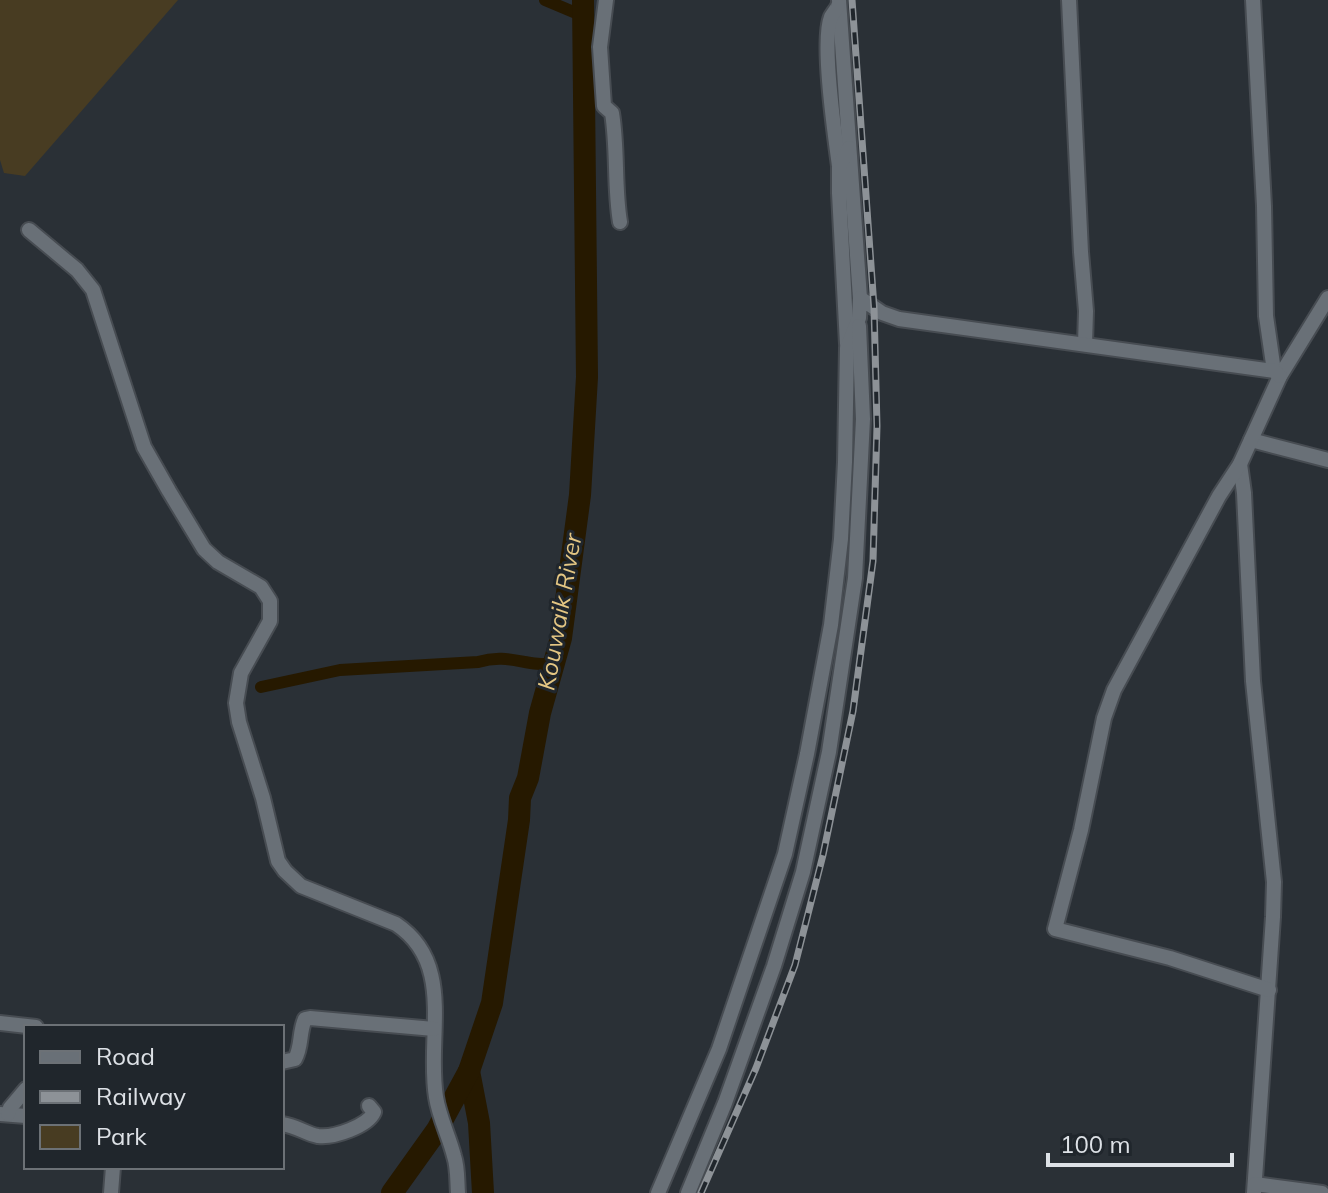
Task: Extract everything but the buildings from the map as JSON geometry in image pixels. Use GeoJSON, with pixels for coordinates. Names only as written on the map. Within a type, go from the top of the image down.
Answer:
{"type":"FeatureCollection","features":[{"type":"Feature","properties":{"kind":"street"},"geometry":{"type":"LineString","coordinates":[[606,0],[600,47],[604,106],[612,113],[617,143],[615,193],[620,222]]}},
{"type":"Feature","properties":{"kind":"street"},"geometry":{"type":"LineString","coordinates":[[1069,0],[1086,311],[1085,344]]}},
{"type":"Feature","properties":{"kind":"street"},"geometry":{"type":"LineString","coordinates":[[1253,0],[1255,85],[1264,206],[1266,316],[1277,374]]}},
{"type":"Feature","properties":{"kind":"street"},"geometry":{"type":"LineString","coordinates":[[688,1193],[725,1103],[774,966],[803,872],[829,752],[855,578],[863,419],[860,298],[839,3]]}},
{"type":"Feature","properties":{"kind":"street"},"geometry":{"type":"LineString","coordinates":[[658,1193],[719,1049],[785,854],[809,748],[831,625],[841,539],[847,348],[839,167],[828,31],[831,16],[839,3]]}},
{"type":"Feature","properties":{"kind":"street"},"geometry":{"type":"LineString","coordinates":[[839,167],[849,148]]}},
{"type":"Feature","properties":{"kind":"street"},"geometry":{"type":"LineString","coordinates":[[29,230],[77,270],[93,290],[144,447],[198,540],[218,562],[261,587],[270,601],[270,621],[241,673],[236,703],[278,861],[301,886],[396,924],[409,932],[421,946],[434,987],[433,1074],[440,1112],[455,1159],[458,1193]]}},
{"type":"Feature","properties":{"kind":"street"},"geometry":{"type":"LineString","coordinates":[[860,298],[882,313],[899,319],[1277,374]]}},
{"type":"Feature","properties":{"kind":"street"},"geometry":{"type":"LineString","coordinates":[[1269,990],[1170,958],[1055,929],[1081,830],[1104,718],[1114,690],[1240,464],[1277,374],[1328,298]]}},
{"type":"Feature","properties":{"kind":"street"},"geometry":{"type":"LineString","coordinates":[[847,348],[859,318]]}},
{"type":"Feature","properties":{"kind":"street"},"geometry":{"type":"LineString","coordinates":[[1251,440],[1328,460]]}},
{"type":"Feature","properties":{"kind":"street"},"geometry":{"type":"LineString","coordinates":[[1240,464],[1253,681],[1274,882],[1255,1188],[1322,1193]]}},
{"type":"Feature","properties":{"kind":"street"},"geometry":{"type":"LineString","coordinates":[[1214,506],[1233,498],[1241,502],[1245,509]]}},
{"type":"Feature","properties":{"kind":"street"},"geometry":{"type":"LineString","coordinates":[[284,1062],[295,1059],[299,1051],[305,1019],[434,1029]]}},
{"type":"Feature","properties":{"kind":"street"},"geometry":{"type":"LineString","coordinates":[[0,1023],[24,1026]]}},
{"type":"Feature","properties":{"kind":"street"},"geometry":{"type":"LineString","coordinates":[[4,1114],[24,1091]]}},
{"type":"Feature","properties":{"kind":"street"},"geometry":{"type":"LineString","coordinates":[[284,1124],[298,1126],[318,1136],[330,1135],[360,1127],[371,1119],[374,1112],[369,1106]]}},
{"type":"Feature","properties":{"kind":"street"},"geometry":{"type":"LineString","coordinates":[[4,1114],[24,1116]]}},
{"type":"Feature","properties":{"kind":"street"},"geometry":{"type":"LineString","coordinates":[[111,1193],[113,1169]]}},
{"type":"Feature","properties":{"kind":"green space"},"geometry":{"type":"Polygon","coordinates":[[[0,0],[178,0],[25,176],[4,173],[0,160],[0,0]]]}},
{"type":"Feature","properties":{"kind":"waterway"},"geometry":{"type":"LineString","coordinates":[[545,0],[583,16]]}},
{"type":"Feature","properties":{"kind":"waterway","name":"Kouwaik River"},"geometry":{"type":"LineString","coordinates":[[392,1193],[437,1130],[469,1071],[492,1003],[520,798],[528,778],[540,713],[561,638],[580,495],[587,377],[583,0]]}},
{"type":"Feature","properties":{"kind":"waterway"},"geometry":{"type":"LineString","coordinates":[[261,687],[340,670],[489,659],[556,663]]}},
{"type":"Feature","properties":{"kind":"waterway"},"geometry":{"type":"LineString","coordinates":[[469,1071],[479,1123],[483,1193]]}},
{"type":"Feature","properties":{"kind":"railway"},"geometry":{"type":"LineString","coordinates":[[701,1193],[756,1068],[795,965],[823,855],[853,711],[873,561],[877,426],[874,307],[852,0]]}}]}
